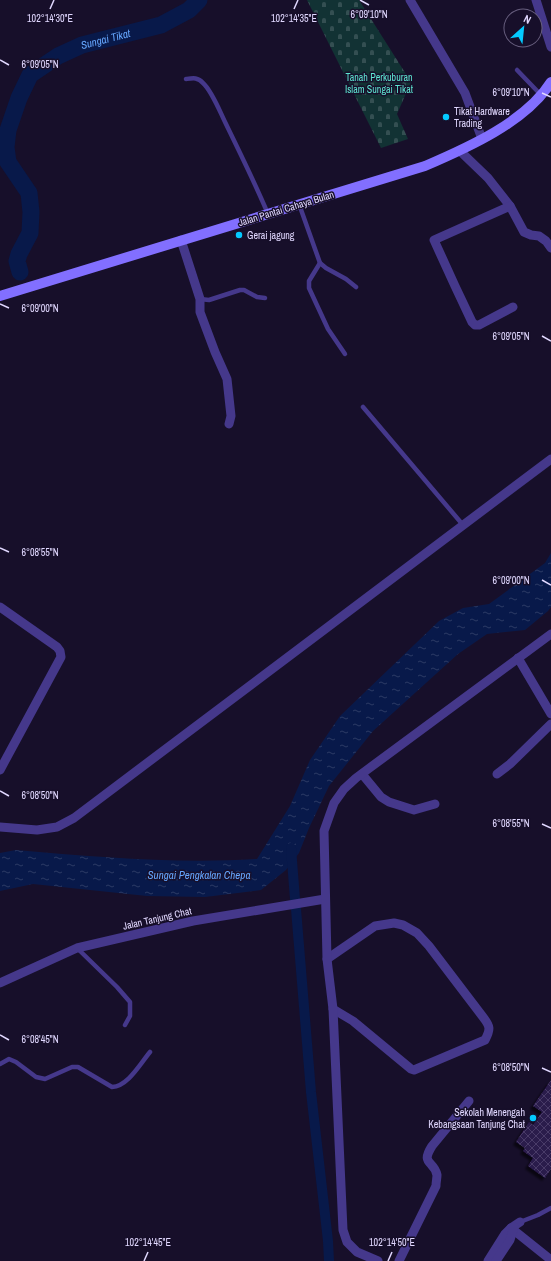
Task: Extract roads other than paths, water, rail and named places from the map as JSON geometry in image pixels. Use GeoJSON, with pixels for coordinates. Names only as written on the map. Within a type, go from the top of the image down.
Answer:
{"type":"FeatureCollection","features":[{"type":"Feature","properties":{"kind":"main road","name":"Jalan Pantai Cahaya Bulan"},"geometry":{"type":"LineString","coordinates":[[0,296],[425,166],[460,151],[518,116],[550,86]]}},
{"type":"Feature","properties":{"kind":"street"},"geometry":{"type":"LineString","coordinates":[[410,0],[465,92],[482,139]]}},
{"type":"Feature","properties":{"kind":"street"},"geometry":{"type":"LineString","coordinates":[[536,0],[551,47]]}},
{"type":"Feature","properties":{"kind":"street"},"geometry":{"type":"LineString","coordinates":[[460,151],[488,178],[510,206],[524,232],[543,238],[551,248]]}},
{"type":"Feature","properties":{"kind":"street"},"geometry":{"type":"LineString","coordinates":[[510,206],[434,240],[472,322],[475,325],[479,325],[512,307]]}},
{"type":"Feature","properties":{"kind":"street"},"geometry":{"type":"LineString","coordinates":[[181,240],[200,299],[200,312],[214,352],[227,379],[231,416],[229,424]]}},
{"type":"Feature","properties":{"kind":"street"},"geometry":{"type":"LineString","coordinates":[[0,827],[37,830],[58,826],[74,818],[551,459]]}},
{"type":"Feature","properties":{"kind":"street"},"geometry":{"type":"LineString","coordinates":[[0,607],[57,647],[60,651],[61,657],[0,770]]}},
{"type":"Feature","properties":{"kind":"street"},"geometry":{"type":"LineString","coordinates":[[378,1261],[358,1252],[347,1242],[343,1230],[333,1009],[327,959],[324,831],[334,803],[344,789],[362,774],[551,634]]}},
{"type":"Feature","properties":{"kind":"street"},"geometry":{"type":"LineString","coordinates":[[518,658],[551,714]]}},
{"type":"Feature","properties":{"kind":"street"},"geometry":{"type":"LineString","coordinates":[[497,774],[510,764],[551,724]]}},
{"type":"Feature","properties":{"kind":"street"},"geometry":{"type":"LineString","coordinates":[[362,774],[381,797],[389,802],[414,810],[435,804]]}},
{"type":"Feature","properties":{"kind":"street","name":"Jalan Tanjung Chat"},"geometry":{"type":"LineString","coordinates":[[1,982],[77,948],[193,921],[325,899]]}},
{"type":"Feature","properties":{"kind":"street"},"geometry":{"type":"LineString","coordinates":[[327,959],[375,926],[394,923],[403,925],[417,933],[429,946],[484,1017],[490,1029],[485,1040],[414,1070],[410,1069],[353,1021],[333,1009]]}},
{"type":"Feature","properties":{"kind":"street"},"geometry":{"type":"LineString","coordinates":[[399,1261],[436,1186],[437,1176],[434,1168],[428,1163],[428,1152],[469,1101]]}},
{"type":"Feature","properties":{"kind":"street"},"geometry":{"type":"LineString","coordinates":[[515,1227],[551,1260]]}},
{"type":"Feature","properties":{"kind":"street"},"geometry":{"type":"LineString","coordinates":[[488,1261],[501,1239],[515,1227]]}},
{"type":"Feature","properties":{"kind":"street"},"geometry":{"type":"LineString","coordinates":[[496,1261],[510,1240],[515,1227]]}},
{"type":"Feature","properties":{"kind":"lane"},"geometry":{"type":"LineString","coordinates":[[517,70],[541,95]]}},
{"type":"Feature","properties":{"kind":"lane"},"geometry":{"type":"LineString","coordinates":[[186,78],[200,79],[205,84],[218,106],[268,214]]}},
{"type":"Feature","properties":{"kind":"lane"},"geometry":{"type":"LineString","coordinates":[[299,204],[320,263],[346,279],[356,288]]}},
{"type":"Feature","properties":{"kind":"lane"},"geometry":{"type":"LineString","coordinates":[[320,263],[308,281],[309,288],[328,329],[345,354]]}},
{"type":"Feature","properties":{"kind":"lane"},"geometry":{"type":"LineString","coordinates":[[200,299],[209,300],[240,290],[244,290],[257,297],[265,298]]}},
{"type":"Feature","properties":{"kind":"lane"},"geometry":{"type":"LineString","coordinates":[[363,407],[463,525]]}},
{"type":"Feature","properties":{"kind":"lane"},"geometry":{"type":"LineString","coordinates":[[77,948],[117,987],[130,1002],[130,1016],[125,1025]]}},
{"type":"Feature","properties":{"kind":"lane"},"geometry":{"type":"LineString","coordinates":[[0,1064],[9,1060],[16,1062],[36,1077],[45,1079],[72,1067],[78,1067],[112,1086],[116,1086],[126,1082],[150,1052]]}},
{"type":"Feature","properties":{"kind":"lane"},"geometry":{"type":"LineString","coordinates":[[515,1227],[551,1208]]}},
{"type":"Feature","properties":{"kind":"water","name":"Sungai Pengkalan Chepa"},"geometry":{"type":"Polygon","coordinates":[[[551,553],[551,607],[548,611],[525,630],[487,634],[458,654],[373,731],[329,786],[299,853],[286,870],[261,890],[205,897],[147,896],[33,884],[0,891],[0,853],[16,850],[167,860],[197,861],[257,859],[290,806],[310,760],[340,716],[439,621],[463,608],[489,604],[545,563],[551,553]]]}},
{"type":"Feature","properties":{"kind":"waterway","name":"Sungai Tikat"},"geometry":{"type":"LineString","coordinates":[[20,272],[17,261],[30,233],[31,212],[29,193],[8,162],[6,147],[8,130],[19,98],[30,75],[58,56],[82,45],[161,25],[189,10],[199,0]]}},
{"type":"Feature","properties":{"kind":"waterway"},"geometry":{"type":"LineString","coordinates":[[291,848],[295,899]]}},
{"type":"Feature","properties":{"kind":"waterway"},"geometry":{"type":"LineString","coordinates":[[296,909],[311,1092],[329,1261]]}},
{"type":"Feature","properties":{"kind":"place","name":"Tikat Hardware Trading"},"geometry":{"type":"Point","coordinates":[446,117]}},
{"type":"Feature","properties":{"kind":"place","name":"Gerai jagung"},"geometry":{"type":"Point","coordinates":[239,235]}},
{"type":"Feature","properties":{"kind":"place","name":"Sekolah Menengah Kebangsaan Tanjung Chat"},"geometry":{"type":"Point","coordinates":[533,1118]}},
{"type":"Feature","properties":{"kind":"park label","name":"Tanah Perkuburan Islam Sungai Tikat"},"geometry":{"type":"Point","coordinates":[379,82]}}]}
